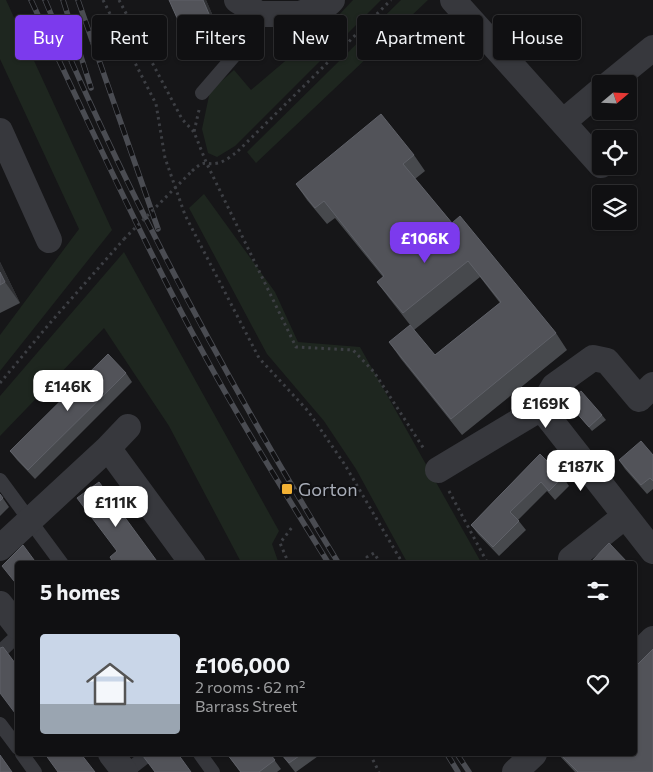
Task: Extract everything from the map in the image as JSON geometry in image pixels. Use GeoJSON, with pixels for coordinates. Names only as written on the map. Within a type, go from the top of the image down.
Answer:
{"type":"FeatureCollection","features":[{"type":"Feature","properties":{"kind":"street"},"geometry":{"type":"LineString","coordinates":[[237,0],[259,14],[300,14],[329,3],[332,0]]}},
{"type":"Feature","properties":{"kind":"street"},"geometry":{"type":"LineString","coordinates":[[453,0],[592,155]]}},
{"type":"Feature","properties":{"kind":"street"},"geometry":{"type":"LineString","coordinates":[[620,75],[653,48]]}},
{"type":"Feature","properties":{"kind":"street"},"geometry":{"type":"LineString","coordinates":[[563,122],[592,98]]}},
{"type":"Feature","properties":{"kind":"street"},"geometry":{"type":"LineString","coordinates":[[0,130],[49,240]]}},
{"type":"Feature","properties":{"kind":"street"},"geometry":{"type":"LineString","coordinates":[[438,470],[541,408],[554,386],[593,358],[607,361],[646,392]]}},
{"type":"Feature","properties":{"kind":"street"},"geometry":{"type":"LineString","coordinates":[[541,408],[653,551]]}},
{"type":"Feature","properties":{"kind":"street"},"geometry":{"type":"LineString","coordinates":[[0,548],[128,428]]}},
{"type":"Feature","properties":{"kind":"street"},"geometry":{"type":"LineString","coordinates":[[108,448],[191,561]]}},
{"type":"Feature","properties":{"kind":"street"},"geometry":{"type":"LineString","coordinates":[[571,559],[625,516]]}},
{"type":"Feature","properties":{"kind":"street"},"geometry":{"type":"LineString","coordinates":[[0,604],[15,623]]}},
{"type":"Feature","properties":{"kind":"street"},"geometry":{"type":"LineString","coordinates":[[637,655],[653,639]]}},
{"type":"Feature","properties":{"kind":"street"},"geometry":{"type":"LineString","coordinates":[[113,756],[125,772]]}},
{"type":"Feature","properties":{"kind":"lane"},"geometry":{"type":"LineString","coordinates":[[202,93],[234,56],[259,14]]}},
{"type":"Feature","properties":{"kind":"lane"},"geometry":{"type":"LineString","coordinates":[[0,480],[60,561]]}},
{"type":"Feature","properties":{"kind":"lane"},"geometry":{"type":"LineString","coordinates":[[0,652],[15,638]]}},
{"type":"Feature","properties":{"kind":"lane"},"geometry":{"type":"LineString","coordinates":[[0,724],[15,744]]}},
{"type":"Feature","properties":{"kind":"lane"},"geometry":{"type":"LineString","coordinates":[[23,756],[35,772]]}},
{"type":"Feature","properties":{"kind":"lane"},"geometry":{"type":"LineString","coordinates":[[125,772],[146,756]]}},
{"type":"Feature","properties":{"kind":"lane"},"geometry":{"type":"LineString","coordinates":[[202,756],[214,772]]}},
{"type":"Feature","properties":{"kind":"path"},"geometry":{"type":"LineString","coordinates":[[103,0],[156,104],[165,158],[185,215],[259,358],[308,411],[345,465],[400,561]]}},
{"type":"Feature","properties":{"kind":"path"},"geometry":{"type":"LineString","coordinates":[[120,0],[182,119],[194,132],[206,162],[296,346],[353,350]]}},
{"type":"Feature","properties":{"kind":"path"},"geometry":{"type":"LineString","coordinates":[[0,383],[124,239],[192,171],[206,162],[218,163],[236,153],[391,0]]}},
{"type":"Feature","properties":{"kind":"path"},"geometry":{"type":"LineString","coordinates":[[194,132],[202,93]]}},
{"type":"Feature","properties":{"kind":"path"},"geometry":{"type":"LineString","coordinates":[[288,561],[280,543],[293,526]]}},
{"type":"Feature","properties":{"kind":"path"},"geometry":{"type":"LineString","coordinates":[[369,561],[367,557],[374,553],[379,561]]}},
{"type":"Feature","properties":{"kind":"path"},"geometry":{"type":"LineString","coordinates":[[371,756],[379,772]]}},
{"type":"Feature","properties":{"kind":"shaded area"},"geometry":{"type":"Polygon","coordinates":[[[0,0],[6,0],[15,20],[15,60],[34,60],[112,230],[0,371],[0,335],[79,229],[0,59],[0,0]]]}},
{"type":"Feature","properties":{"kind":"shaded area"},"geometry":{"type":"Polygon","coordinates":[[[353,0],[381,0],[366,15],[357,15],[357,24],[347,34],[347,15],[339,15],[353,0]]]}},
{"type":"Feature","properties":{"kind":"shaded area"},"geometry":{"type":"Polygon","coordinates":[[[401,0],[428,0],[412,15],[386,15],[401,0]]]}},
{"type":"Feature","properties":{"kind":"shaded area"},"geometry":{"type":"Polygon","coordinates":[[[357,43],[357,60],[365,60],[256,163],[247,152],[340,60],[347,60],[347,53],[357,43]]]}},
{"type":"Feature","properties":{"kind":"shaded area"},"geometry":{"type":"Polygon","coordinates":[[[286,60],[321,60],[235,146],[217,157],[208,153],[202,129],[210,91],[234,70],[251,90],[286,60]]]}},
{"type":"Feature","properties":{"kind":"shaded area"},"geometry":{"type":"Polygon","coordinates":[[[204,194],[275,292],[298,342],[360,347],[480,561],[406,561],[356,469],[324,421],[267,354],[189,208],[204,194]]]}},
{"type":"Feature","properties":{"kind":"shaded area"},"geometry":{"type":"Polygon","coordinates":[[[124,252],[279,531],[272,544],[278,561],[240,561],[169,426],[104,328],[0,436],[0,396],[124,252]]]}},
{"type":"Feature","properties":{"kind":"building"},"geometry":{"type":"Polygon","coordinates":[[[169,0],[203,0],[209,15],[177,15],[177,18],[169,0]]]}},
{"type":"Feature","properties":{"kind":"building"},"geometry":{"type":"Polygon","coordinates":[[[381,114],[414,155],[403,164],[452,223],[460,216],[556,333],[451,419],[389,342],[410,325],[435,355],[501,302],[468,261],[403,313],[377,282],[384,276],[324,201],[315,208],[296,184],[381,114]]]}},
{"type":"Feature","properties":{"kind":"building"},"geometry":{"type":"Polygon","coordinates":[[[0,272],[5,282],[0,285],[0,272]]]}},
{"type":"Feature","properties":{"kind":"building"},"geometry":{"type":"Polygon","coordinates":[[[108,354],[126,373],[28,470],[10,451],[108,354]]]}},
{"type":"Feature","properties":{"kind":"building"},"geometry":{"type":"Polygon","coordinates":[[[581,391],[602,415],[589,427],[567,402],[581,391]]]}},
{"type":"Feature","properties":{"kind":"building"},"geometry":{"type":"Polygon","coordinates":[[[641,441],[653,455],[653,481],[650,478],[641,485],[619,460],[641,441]]]}},
{"type":"Feature","properties":{"kind":"building"},"geometry":{"type":"Polygon","coordinates":[[[540,454],[563,477],[549,491],[541,482],[510,512],[519,521],[493,547],[471,525],[540,454]]]}},
{"type":"Feature","properties":{"kind":"building"},"geometry":{"type":"Polygon","coordinates":[[[99,482],[157,561],[112,561],[110,557],[117,551],[77,498],[99,482]]]}},
{"type":"Feature","properties":{"kind":"building"},"geometry":{"type":"Polygon","coordinates":[[[609,543],[626,561],[592,561],[609,543]]]}},
{"type":"Feature","properties":{"kind":"building"},"geometry":{"type":"Polygon","coordinates":[[[23,545],[35,561],[15,561],[15,582],[2,566],[23,545]]]}},
{"type":"Feature","properties":{"kind":"building"},"geometry":{"type":"Polygon","coordinates":[[[3,647],[15,663],[15,713],[0,693],[0,648],[3,647]]]}},
{"type":"Feature","properties":{"kind":"building"},"geometry":{"type":"Polygon","coordinates":[[[653,649],[653,772],[578,772],[562,756],[637,756],[637,665],[653,649]]]}},
{"type":"Feature","properties":{"kind":"building"},"geometry":{"type":"Polygon","coordinates":[[[0,755],[12,772],[0,772],[0,755]]]}},
{"type":"Feature","properties":{"kind":"building"},"geometry":{"type":"Polygon","coordinates":[[[46,756],[83,756],[95,772],[58,772],[46,756]]]}},
{"type":"Feature","properties":{"kind":"building"},"geometry":{"type":"Polygon","coordinates":[[[143,756],[179,756],[191,772],[155,772],[143,756]]]}},
{"type":"Feature","properties":{"kind":"building"},"geometry":{"type":"Polygon","coordinates":[[[229,756],[272,756],[275,760],[259,772],[241,772],[229,756]]]}},
{"type":"Feature","properties":{"kind":"building"},"geometry":{"type":"Polygon","coordinates":[[[283,756],[299,756],[289,763],[283,756]]]}},
{"type":"Feature","properties":{"kind":"railway"},"geometry":{"type":"LineString","coordinates":[[31,0],[118,186],[191,330],[248,432],[327,561]]}},
{"type":"Feature","properties":{"kind":"railway"},"geometry":{"type":"LineString","coordinates":[[45,0],[110,145],[181,288],[258,427],[337,561]]}},
{"type":"Feature","properties":{"kind":"railway"},"geometry":{"type":"LineString","coordinates":[[63,0],[91,88]]}},
{"type":"Feature","properties":{"kind":"railway"},"geometry":{"type":"LineString","coordinates":[[78,0],[158,229]]}},
{"type":"Feature","properties":{"kind":"railway"},"geometry":{"type":"LineString","coordinates":[[448,756],[458,772]]}},
{"type":"Feature","properties":{"kind":"railway"},"geometry":{"type":"LineString","coordinates":[[458,756],[469,772]]}},
{"type":"Feature","properties":{"kind":"place","name":"Gorton"},"geometry":{"type":"Point","coordinates":[287,489]}}]}
